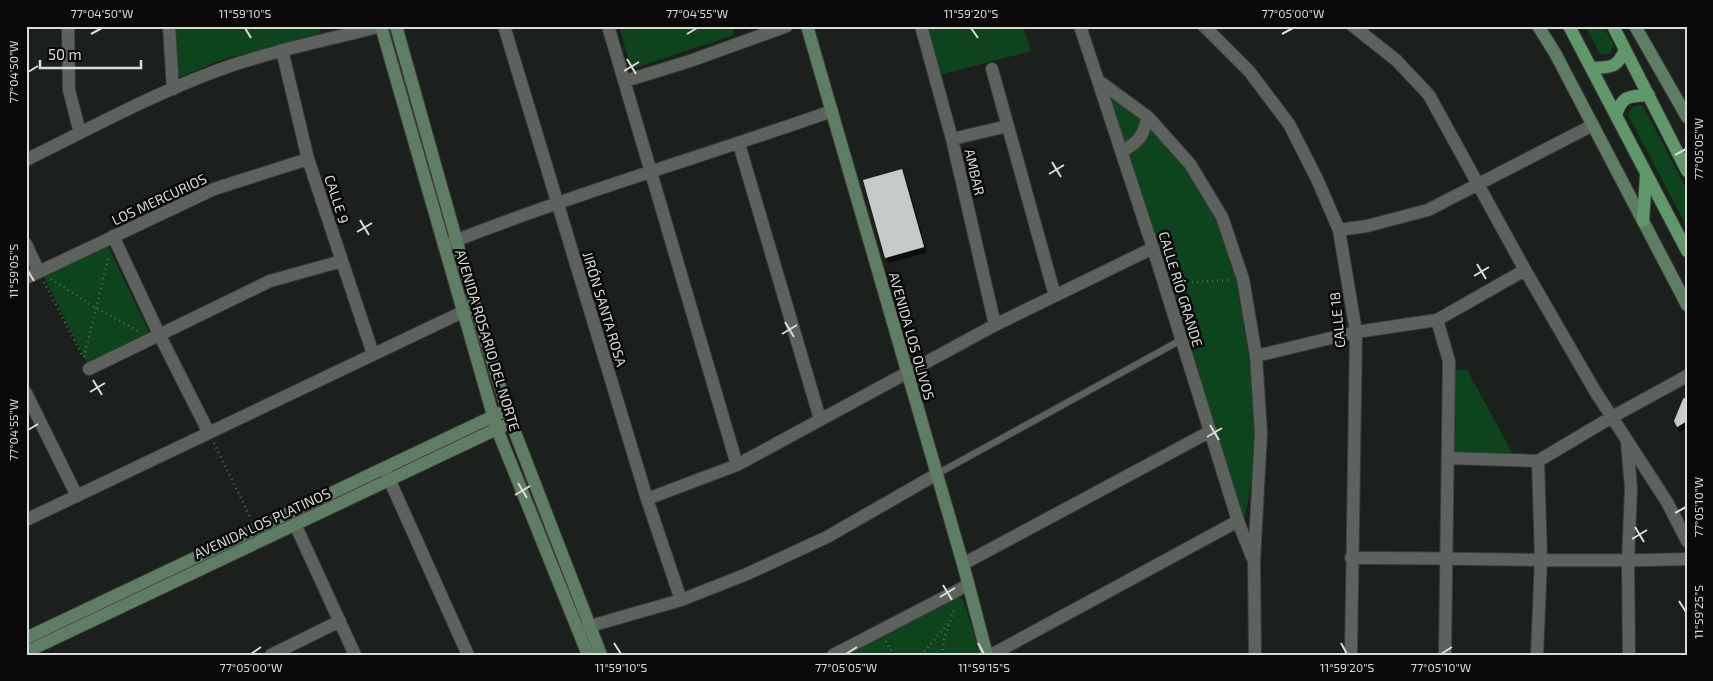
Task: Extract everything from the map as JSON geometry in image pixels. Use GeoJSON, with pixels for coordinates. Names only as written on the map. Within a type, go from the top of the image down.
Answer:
{"type":"FeatureCollection","features":[{"type":"Feature","properties":{"kind":"main road"},"geometry":{"type":"LineString","coordinates":[[1569,26],[1687,251]]}},
{"type":"Feature","properties":{"kind":"main road"},"geometry":{"type":"LineString","coordinates":[[1613,26],[1687,171]]}},
{"type":"Feature","properties":{"kind":"main road"},"geometry":{"type":"LineString","coordinates":[[1592,68],[1613,66],[1619,62],[1623,46],[1620,26]]}},
{"type":"Feature","properties":{"kind":"main road"},"geometry":{"type":"LineString","coordinates":[[1616,115],[1619,104],[1625,99],[1631,96],[1649,95]]}},
{"type":"Feature","properties":{"kind":"main road"},"geometry":{"type":"LineString","coordinates":[[1643,221],[1646,176]]}},
{"type":"Feature","properties":{"kind":"street"},"geometry":{"type":"LineString","coordinates":[[68,26],[69,90],[80,133]]}},
{"type":"Feature","properties":{"kind":"street"},"geometry":{"type":"LineString","coordinates":[[169,26],[174,89]]}},
{"type":"Feature","properties":{"kind":"street"},"geometry":{"type":"LineString","coordinates":[[26,160],[80,133],[216,71],[282,50],[382,26]]}},
{"type":"Feature","properties":{"kind":"street","name":"AVENIDA ROSARIO DEL NORTE"},"geometry":{"type":"LineString","coordinates":[[382,26],[497,429],[583,628],[602,655]]}},
{"type":"Feature","properties":{"kind":"street","name":"AVENIDA ROSARIO DEL NORTE"},"geometry":{"type":"LineString","coordinates":[[396,26],[507,409],[583,628],[588,655]]}},
{"type":"Feature","properties":{"kind":"street","name":"JIRÓN SANTA ROSA"},"geometry":{"type":"LineString","coordinates":[[504,26],[646,499],[681,600]]}},
{"type":"Feature","properties":{"kind":"street"},"geometry":{"type":"LineString","coordinates":[[608,26],[737,465]]}},
{"type":"Feature","properties":{"kind":"street"},"geometry":{"type":"LineString","coordinates":[[625,81],[690,61],[787,26]]}},
{"type":"Feature","properties":{"kind":"street","name":"AVENIDA LOS OLIVOS"},"geometry":{"type":"LineString","coordinates":[[807,26],[963,564],[987,655]]}},
{"type":"Feature","properties":{"kind":"street","name":"AMBAR"},"geometry":{"type":"LineString","coordinates":[[921,26],[952,139],[995,325]]}},
{"type":"Feature","properties":{"kind":"street","name":"CALLE RÍO GRANDE"},"geometry":{"type":"LineString","coordinates":[[1080,26],[1100,82],[1153,248],[1238,521],[1254,562]]}},
{"type":"Feature","properties":{"kind":"street","name":"CALLE 18"},"geometry":{"type":"LineString","coordinates":[[1204,26],[1249,71],[1289,124],[1317,179],[1339,230],[1356,332],[1351,558],[1351,655]]}},
{"type":"Feature","properties":{"kind":"street"},"geometry":{"type":"LineString","coordinates":[[1353,26],[1396,60],[1429,95],[1525,270],[1612,417],[1667,502],[1687,541]]}},
{"type":"Feature","properties":{"kind":"street"},"geometry":{"type":"LineString","coordinates":[[1538,26],[1555,53],[1687,305]]}},
{"type":"Feature","properties":{"kind":"street"},"geometry":{"type":"LineString","coordinates":[[1636,26],[1687,117]]}},
{"type":"Feature","properties":{"kind":"street","name":"CALLE 9"},"geometry":{"type":"LineString","coordinates":[[282,50],[308,159],[373,354]]}},
{"type":"Feature","properties":{"kind":"street"},"geometry":{"type":"LineString","coordinates":[[992,70],[1055,296]]}},
{"type":"Feature","properties":{"kind":"street"},"geometry":{"type":"LineString","coordinates":[[1100,82],[1148,117],[1190,164],[1222,217],[1242,279],[1256,356],[1261,434],[1254,562],[1255,655]]}},
{"type":"Feature","properties":{"kind":"street"},"geometry":{"type":"LineString","coordinates":[[444,245],[558,203],[739,144],[832,111]]}},
{"type":"Feature","properties":{"kind":"street"},"geometry":{"type":"LineString","coordinates":[[1122,152],[1136,143],[1144,134],[1148,117]]}},
{"type":"Feature","properties":{"kind":"street"},"geometry":{"type":"LineString","coordinates":[[1339,230],[1367,226],[1428,210],[1593,125]]}},
{"type":"Feature","properties":{"kind":"street"},"geometry":{"type":"LineString","coordinates":[[952,139],[1008,126]]}},
{"type":"Feature","properties":{"kind":"street"},"geometry":{"type":"LineString","coordinates":[[739,144],[820,420]]}},
{"type":"Feature","properties":{"kind":"street","name":"LOS MERCURIOS"},"geometry":{"type":"LineString","coordinates":[[26,278],[214,189],[308,159]]}},
{"type":"Feature","properties":{"kind":"street"},"geometry":{"type":"LineString","coordinates":[[113,236],[155,336],[209,433]]}},
{"type":"Feature","properties":{"kind":"street"},"geometry":{"type":"LineString","coordinates":[[26,244],[39,272]]}},
{"type":"Feature","properties":{"kind":"street"},"geometry":{"type":"LineString","coordinates":[[646,499],[737,465],[908,374],[995,325],[1153,248]]}},
{"type":"Feature","properties":{"kind":"street"},"geometry":{"type":"LineString","coordinates":[[86,364],[155,336],[270,281],[342,262]]}},
{"type":"Feature","properties":{"kind":"street"},"geometry":{"type":"LineString","coordinates":[[1256,356],[1356,332],[1437,320],[1525,270]]}},
{"type":"Feature","properties":{"kind":"street"},"geometry":{"type":"LineString","coordinates":[[26,520],[476,306]]}},
{"type":"Feature","properties":{"kind":"street"},"geometry":{"type":"LineString","coordinates":[[1437,320],[1449,361],[1445,655]]}},
{"type":"Feature","properties":{"kind":"street"},"geometry":{"type":"LineString","coordinates":[[1448,458],[1538,461],[1612,417],[1687,376]]}},
{"type":"Feature","properties":{"kind":"street"},"geometry":{"type":"LineString","coordinates":[[26,393],[77,496]]}},
{"type":"Feature","properties":{"kind":"street","name":"AVENIDA LOS PLATINOS"},"geometry":{"type":"LineString","coordinates":[[26,652],[295,524],[507,409]]}},
{"type":"Feature","properties":{"kind":"street","name":"AVENIDA LOS PLATINOS"},"geometry":{"type":"LineString","coordinates":[[26,638],[256,530],[511,422]]}},
{"type":"Feature","properties":{"kind":"street"},"geometry":{"type":"LineString","coordinates":[[963,564],[1211,431]]}},
{"type":"Feature","properties":{"kind":"street"},"geometry":{"type":"LineString","coordinates":[[1627,439],[1631,488],[1628,561],[1629,655]]}},
{"type":"Feature","properties":{"kind":"street"},"geometry":{"type":"LineString","coordinates":[[1537,655],[1541,559],[1538,461]]}},
{"type":"Feature","properties":{"kind":"street"},"geometry":{"type":"LineString","coordinates":[[387,474],[468,655]]}},
{"type":"Feature","properties":{"kind":"street"},"geometry":{"type":"LineString","coordinates":[[583,628],[681,600],[747,574],[827,537],[937,474]]}},
{"type":"Feature","properties":{"kind":"street"},"geometry":{"type":"LineString","coordinates":[[991,655],[1238,521]]}},
{"type":"Feature","properties":{"kind":"street"},"geometry":{"type":"LineString","coordinates":[[295,524],[355,655]]}},
{"type":"Feature","properties":{"kind":"street"},"geometry":{"type":"LineString","coordinates":[[1351,558],[1628,561],[1687,559]]}},
{"type":"Feature","properties":{"kind":"street"},"geometry":{"type":"LineString","coordinates":[[833,655],[968,585]]}},
{"type":"Feature","properties":{"kind":"street"},"geometry":{"type":"LineString","coordinates":[[271,655],[340,621]]}},
{"type":"Feature","properties":{"kind":"lane"},"geometry":{"type":"LineString","coordinates":[[937,474],[1181,340]]}},
{"type":"Feature","properties":{"kind":"path"},"geometry":{"type":"LineString","coordinates":[[86,364],[96,308],[113,236]]}},
{"type":"Feature","properties":{"kind":"path"},"geometry":{"type":"LineString","coordinates":[[39,272],[96,308],[155,336]]}},
{"type":"Feature","properties":{"kind":"path"},"geometry":{"type":"LineString","coordinates":[[39,272],[86,364]]}},
{"type":"Feature","properties":{"kind":"path"},"geometry":{"type":"LineString","coordinates":[[1164,283],[1242,279]]}},
{"type":"Feature","properties":{"kind":"path"},"geometry":{"type":"LineString","coordinates":[[209,433],[256,530]]}},
{"type":"Feature","properties":{"kind":"path"},"geometry":{"type":"LineString","coordinates":[[943,655],[944,640],[958,601]]}},
{"type":"Feature","properties":{"kind":"path"},"geometry":{"type":"LineString","coordinates":[[921,655],[949,623]]}},
{"type":"Feature","properties":{"kind":"path"},"geometry":{"type":"LineString","coordinates":[[886,640],[894,655]]}},
{"type":"Feature","properties":{"kind":"green space"},"geometry":{"type":"Polygon","coordinates":[[[173,26],[319,26],[321,33],[224,59],[178,78],[173,26]]]}},
{"type":"Feature","properties":{"kind":"green space"},"geometry":{"type":"Polygon","coordinates":[[[619,26],[732,26],[734,35],[631,69],[619,26]]]}},
{"type":"Feature","properties":{"kind":"green space"},"geometry":{"type":"Polygon","coordinates":[[[926,26],[1023,26],[1031,51],[940,75],[926,26]]]}},
{"type":"Feature","properties":{"kind":"green space"},"geometry":{"type":"Polygon","coordinates":[[[1585,26],[1603,26],[1614,45],[1610,54],[1600,54],[1585,26]]]}},
{"type":"Feature","properties":{"kind":"green space"},"geometry":{"type":"Polygon","coordinates":[[[1108,96],[1149,126],[1187,168],[1218,225],[1236,280],[1249,358],[1256,432],[1254,466],[1244,522],[1108,96]]]}},
{"type":"Feature","properties":{"kind":"green space"},"geometry":{"type":"Polygon","coordinates":[[[1634,106],[1643,106],[1687,190],[1687,227],[1628,115],[1634,106]]]}},
{"type":"Feature","properties":{"kind":"green space"},"geometry":{"type":"Polygon","coordinates":[[[108,246],[149,332],[87,363],[44,277],[108,246]]]}},
{"type":"Feature","properties":{"kind":"green space"},"geometry":{"type":"Polygon","coordinates":[[[1455,370],[1467,370],[1513,454],[1452,453],[1455,370]]]}},
{"type":"Feature","properties":{"kind":"green space"},"geometry":{"type":"Polygon","coordinates":[[[952,596],[963,599],[980,655],[846,655],[952,596]]]}},
{"type":"Feature","properties":{"kind":"building"},"geometry":{"type":"Polygon","coordinates":[[[902,169],[924,247],[885,258],[863,180],[902,169]]]}},
{"type":"Feature","properties":{"kind":"building"},"geometry":{"type":"Polygon","coordinates":[[[1687,396],[1687,421],[1677,427],[1674,421],[1683,399],[1687,396]]]}}]}
